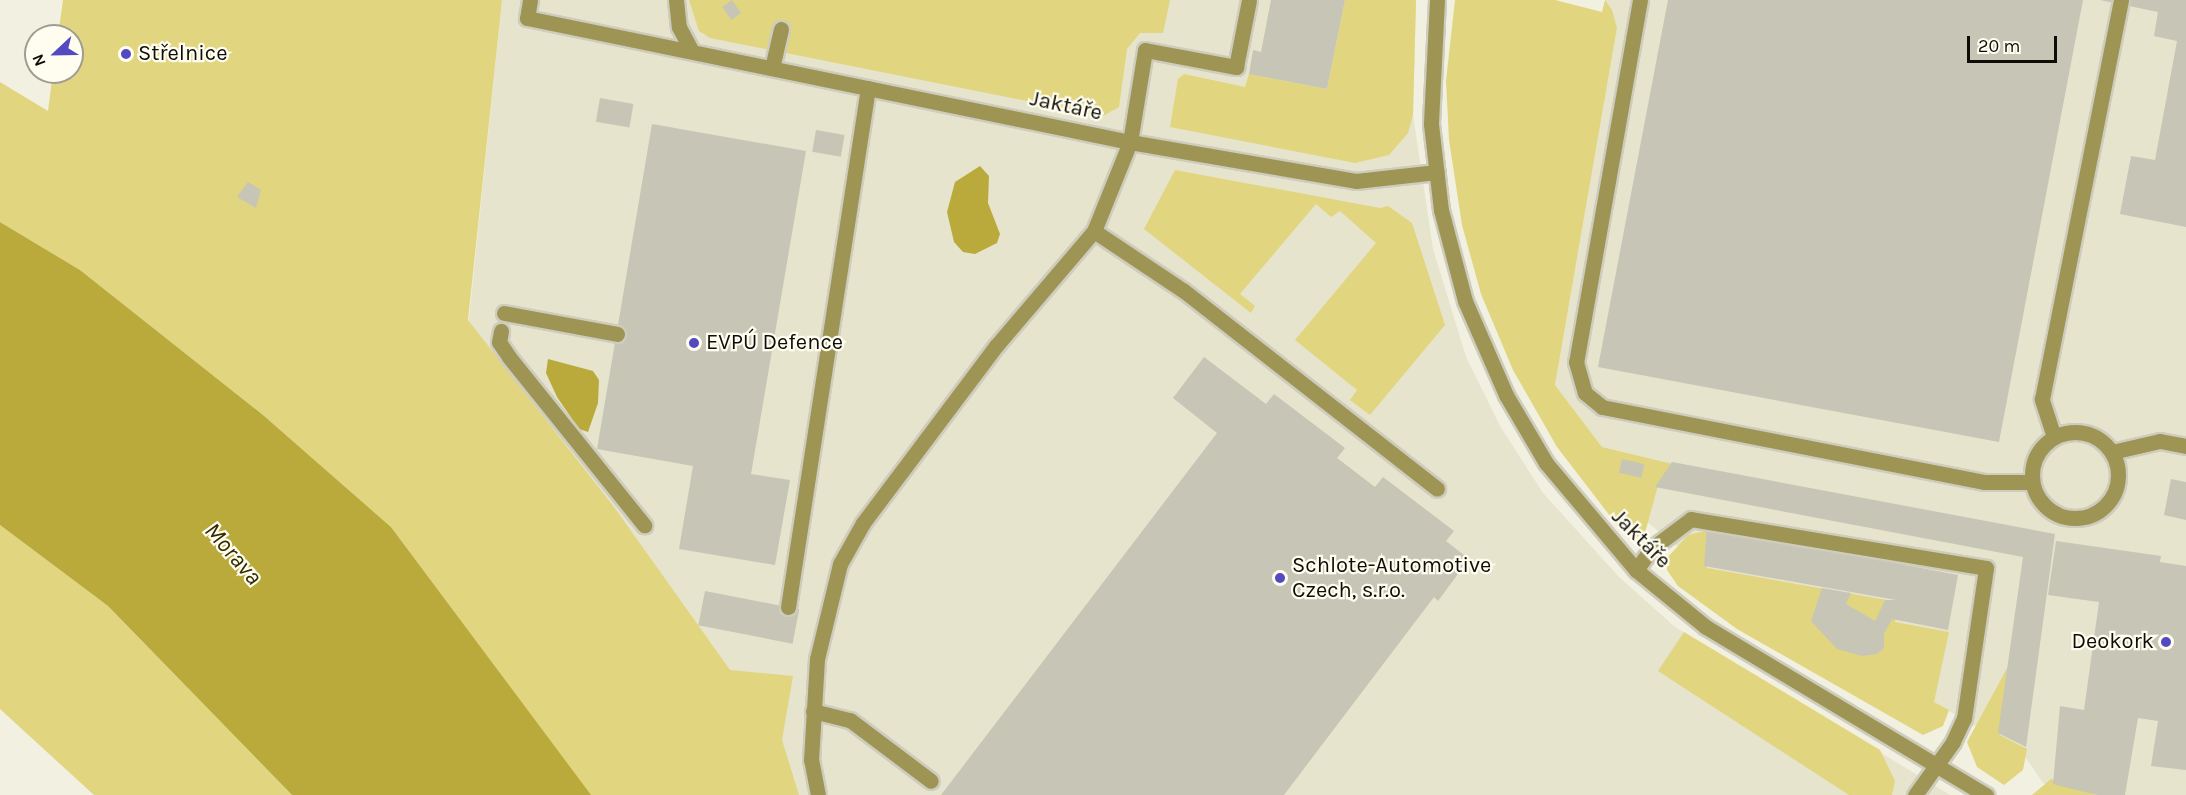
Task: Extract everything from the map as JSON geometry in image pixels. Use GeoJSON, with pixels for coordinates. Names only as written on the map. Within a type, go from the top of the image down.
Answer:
{"type":"FeatureCollection","features":[{"type":"Feature","properties":{"kind":"street","name":"Jaktáře"},"geometry":{"type":"LineString","coordinates":[[530,0],[527,18],[1130,142],[1356,181],[1436,172]]}},
{"type":"Feature","properties":{"kind":"street"},"geometry":{"type":"LineString","coordinates":[[676,0],[679,27],[691,50]]}},
{"type":"Feature","properties":{"kind":"street"},"geometry":{"type":"LineString","coordinates":[[818,795],[811,760],[813,711],[827,610],[840,564],[863,523],[1003,337],[1094,231],[1130,142],[1144,50],[1236,67],[1249,0]]}},
{"type":"Feature","properties":{"kind":"street","name":"Jaktáře"},"geometry":{"type":"LineString","coordinates":[[1437,0],[1430,81],[1436,172],[1465,301],[1506,394],[1546,463],[1636,570],[1706,627],[1768,668],[1939,764],[1986,795]]}},
{"type":"Feature","properties":{"kind":"street"},"geometry":{"type":"LineString","coordinates":[[1640,0],[1576,362],[1585,393],[1602,406],[1625,411],[1985,482],[2032,482]]}},
{"type":"Feature","properties":{"kind":"street"},"geometry":{"type":"LineString","coordinates":[[2054,437],[2042,399],[2121,0]]}},
{"type":"Feature","properties":{"kind":"street"},"geometry":{"type":"LineString","coordinates":[[771,68],[781,28]]}},
{"type":"Feature","properties":{"kind":"street"},"geometry":{"type":"LineString","coordinates":[[788,607],[868,88]]}},
{"type":"Feature","properties":{"kind":"street"},"geometry":{"type":"LineString","coordinates":[[1094,231],[1184,291],[1437,489]]}},
{"type":"Feature","properties":{"kind":"street"},"geometry":{"type":"LineString","coordinates":[[504,313],[617,334]]}},
{"type":"Feature","properties":{"kind":"street"},"geometry":{"type":"LineString","coordinates":[[501,331],[499,342],[508,357],[644,525]]}},
{"type":"Feature","properties":{"kind":"street"},"geometry":{"type":"LineString","coordinates":[[2076,432],[2091,435],[2112,452],[2118,479],[2107,504],[2096,513],[2069,518],[2056,514],[2037,495],[2032,482],[2038,452],[2054,437],[2076,432]]}},
{"type":"Feature","properties":{"kind":"street"},"geometry":{"type":"LineString","coordinates":[[2112,452],[2160,441],[2186,446]]}},
{"type":"Feature","properties":{"kind":"street"},"geometry":{"type":"LineString","coordinates":[[1636,570],[1651,549],[1691,519],[1986,568],[1964,718],[1939,764],[1915,795]]}},
{"type":"Feature","properties":{"kind":"street"},"geometry":{"type":"LineString","coordinates":[[813,711],[850,720],[932,781]]}},
{"type":"Feature","properties":{"kind":"shaded area"},"geometry":{"type":"Polygon","coordinates":[[[63,0],[502,0],[468,320],[614,507],[730,670],[793,676],[782,740],[799,795],[590,795],[391,527],[263,415],[80,270],[0,222],[0,82],[48,111],[51,84],[84,84],[84,24],[60,24],[63,0]]]}},
{"type":"Feature","properties":{"kind":"shaded area"},"geometry":{"type":"Polygon","coordinates":[[[502,0],[1416,0],[1413,115],[1433,249],[1466,357],[1500,426],[1543,493],[1619,577],[1675,627],[1950,795],[745,795],[453,403],[469,319],[502,0]]]}},
{"type":"Feature","properties":{"kind":"shaded area"},"geometry":{"type":"Polygon","coordinates":[[[689,0],[1170,0],[1163,33],[1140,33],[1127,49],[1119,107],[1103,116],[710,38],[699,31],[689,0]]]}},
{"type":"Feature","properties":{"kind":"shaded area"},"geometry":{"type":"Polygon","coordinates":[[[1345,0],[1416,0],[1413,115],[1408,133],[1389,155],[1355,163],[1170,127],[1178,79],[1184,74],[1245,87],[1249,74],[1327,89],[1345,0]]]}},
{"type":"Feature","properties":{"kind":"shaded area"},"geometry":{"type":"Polygon","coordinates":[[[1455,0],[1555,0],[1602,12],[1605,0],[1612,10],[1617,28],[1555,385],[1602,447],[1673,464],[1657,489],[1645,533],[1635,538],[1617,525],[1557,447],[1513,370],[1481,294],[1462,225],[1449,140],[1446,81],[1455,0]]]}},
{"type":"Feature","properties":{"kind":"shaded area"},"geometry":{"type":"Polygon","coordinates":[[[1605,0],[2186,0],[2186,795],[2069,795],[2043,783],[2026,758],[2014,749],[1700,565],[1646,521],[1653,495],[1673,464],[1602,447],[1555,385],[1617,28],[1605,0]]]}},
{"type":"Feature","properties":{"kind":"shaded area"},"geometry":{"type":"Polygon","coordinates":[[[1175,170],[1380,208],[1388,206],[1412,223],[1445,325],[1370,415],[1350,400],[1357,390],[1295,340],[1376,243],[1340,211],[1331,217],[1316,204],[1240,294],[1255,306],[1251,313],[1144,229],[1175,170]]]}},
{"type":"Feature","properties":{"kind":"shaded area"},"geometry":{"type":"Polygon","coordinates":[[[0,525],[108,606],[292,795],[94,795],[0,709],[0,525]]]}},
{"type":"Feature","properties":{"kind":"shaded area"},"geometry":{"type":"Polygon","coordinates":[[[1709,530],[1707,568],[1898,602],[1895,622],[1949,632],[1934,702],[1949,710],[1943,726],[1923,735],[1737,629],[1678,586],[1667,570],[1667,558],[1688,535],[1709,530]]]}},
{"type":"Feature","properties":{"kind":"shaded area"},"geometry":{"type":"Polygon","coordinates":[[[1684,632],[1880,750],[1895,781],[1892,795],[1849,795],[1658,671],[1684,632]]]}},
{"type":"Feature","properties":{"kind":"shaded area"},"geometry":{"type":"Polygon","coordinates":[[[2011,661],[2000,735],[2027,749],[2023,770],[2004,785],[1977,767],[1967,742],[2011,661]]]}},
{"type":"Feature","properties":{"kind":"shaded area"},"geometry":{"type":"Polygon","coordinates":[[[2051,779],[2096,795],[2032,795],[2051,779]]]}},
{"type":"Feature","properties":{"kind":"water"},"geometry":{"type":"Polygon","coordinates":[[[980,166],[989,176],[988,203],[1000,234],[997,243],[975,254],[963,252],[954,242],[947,212],[955,182],[980,166]]]}},
{"type":"Feature","properties":{"kind":"water","name":"Morava"},"geometry":{"type":"Polygon","coordinates":[[[0,222],[80,270],[263,415],[391,527],[591,795],[292,795],[108,606],[0,525],[0,222]]]}},
{"type":"Feature","properties":{"kind":"water"},"geometry":{"type":"Polygon","coordinates":[[[548,359],[593,371],[599,380],[598,403],[588,432],[579,429],[557,397],[546,373],[548,359]]]}},
{"type":"Feature","properties":{"kind":"building"},"geometry":{"type":"Polygon","coordinates":[[[732,0],[741,13],[731,20],[722,7],[732,0]]]}},
{"type":"Feature","properties":{"kind":"building"},"geometry":{"type":"Polygon","coordinates":[[[1271,0],[1345,0],[1327,89],[1249,74],[1253,50],[1261,52],[1271,0]]]}},
{"type":"Feature","properties":{"kind":"building"},"geometry":{"type":"Polygon","coordinates":[[[1668,0],[2083,0],[1999,442],[1598,367],[1668,0]]]}},
{"type":"Feature","properties":{"kind":"building"},"geometry":{"type":"Polygon","coordinates":[[[2100,0],[2186,0],[2186,227],[2120,214],[2131,156],[2155,160],[2177,41],[2154,36],[2158,12],[2100,0]]]}},
{"type":"Feature","properties":{"kind":"building"},"geometry":{"type":"Polygon","coordinates":[[[600,98],[633,104],[629,128],[596,122],[600,98]]]}},
{"type":"Feature","properties":{"kind":"building","name":"EVPÚ Defence"},"geometry":{"type":"Polygon","coordinates":[[[652,124],[806,151],[751,474],[790,480],[775,565],[679,549],[693,466],[597,449],[652,124]]]}},
{"type":"Feature","properties":{"kind":"building"},"geometry":{"type":"Polygon","coordinates":[[[816,130],[845,135],[841,157],[812,152],[816,130]]]}},
{"type":"Feature","properties":{"kind":"building"},"geometry":{"type":"Polygon","coordinates":[[[248,182],[261,190],[256,208],[237,197],[248,182]]]}},
{"type":"Feature","properties":{"kind":"building","name":"Schlote-Automotive Czech, s.r.o."},"geometry":{"type":"Polygon","coordinates":[[[1204,357],[1266,404],[1274,394],[1345,448],[1337,458],[1375,487],[1383,477],[1454,531],[1446,541],[1469,559],[1438,601],[1434,597],[1284,795],[941,795],[1217,433],[1173,398],[1204,357]]]}},
{"type":"Feature","properties":{"kind":"building"},"geometry":{"type":"Polygon","coordinates":[[[1622,459],[1644,464],[1641,478],[1619,473],[1622,459]]]}},
{"type":"Feature","properties":{"kind":"building"},"geometry":{"type":"Polygon","coordinates":[[[1672,462],[2055,534],[2026,747],[1998,733],[2023,557],[1655,487],[1672,462]]]}},
{"type":"Feature","properties":{"kind":"building"},"geometry":{"type":"Polygon","coordinates":[[[2171,479],[2186,482],[2186,520],[2164,515],[2171,479]]]}},
{"type":"Feature","properties":{"kind":"building"},"geometry":{"type":"Polygon","coordinates":[[[1707,527],[1958,575],[1948,630],[1892,619],[1884,634],[1884,648],[1877,654],[1862,656],[1837,649],[1811,621],[1822,588],[1851,593],[1846,604],[1875,621],[1885,600],[1896,600],[1704,566],[1707,527]]]}},
{"type":"Feature","properties":{"kind":"building"},"geometry":{"type":"Polygon","coordinates":[[[2056,541],[2161,556],[2160,562],[2186,566],[2186,770],[2151,766],[2158,721],[2138,718],[2125,795],[2097,795],[2053,784],[2060,706],[2084,710],[2099,602],[2048,595],[2056,541]]]}},
{"type":"Feature","properties":{"kind":"building"},"geometry":{"type":"Polygon","coordinates":[[[705,591],[799,609],[793,644],[698,625],[705,591]]]}},
{"type":"Feature","properties":{"kind":"place","name":"Střelnice"},"geometry":{"type":"Point","coordinates":[126,54]}},
{"type":"Feature","properties":{"kind":"place","name":"EVPÚ Defence"},"geometry":{"type":"Point","coordinates":[694,343]}},
{"type":"Feature","properties":{"kind":"place","name":"Schlote-Automotive Czech, s.r.o."},"geometry":{"type":"Point","coordinates":[1280,578]}},
{"type":"Feature","properties":{"kind":"place","name":"Deokork"},"geometry":{"type":"Point","coordinates":[2166,642]}}]}
